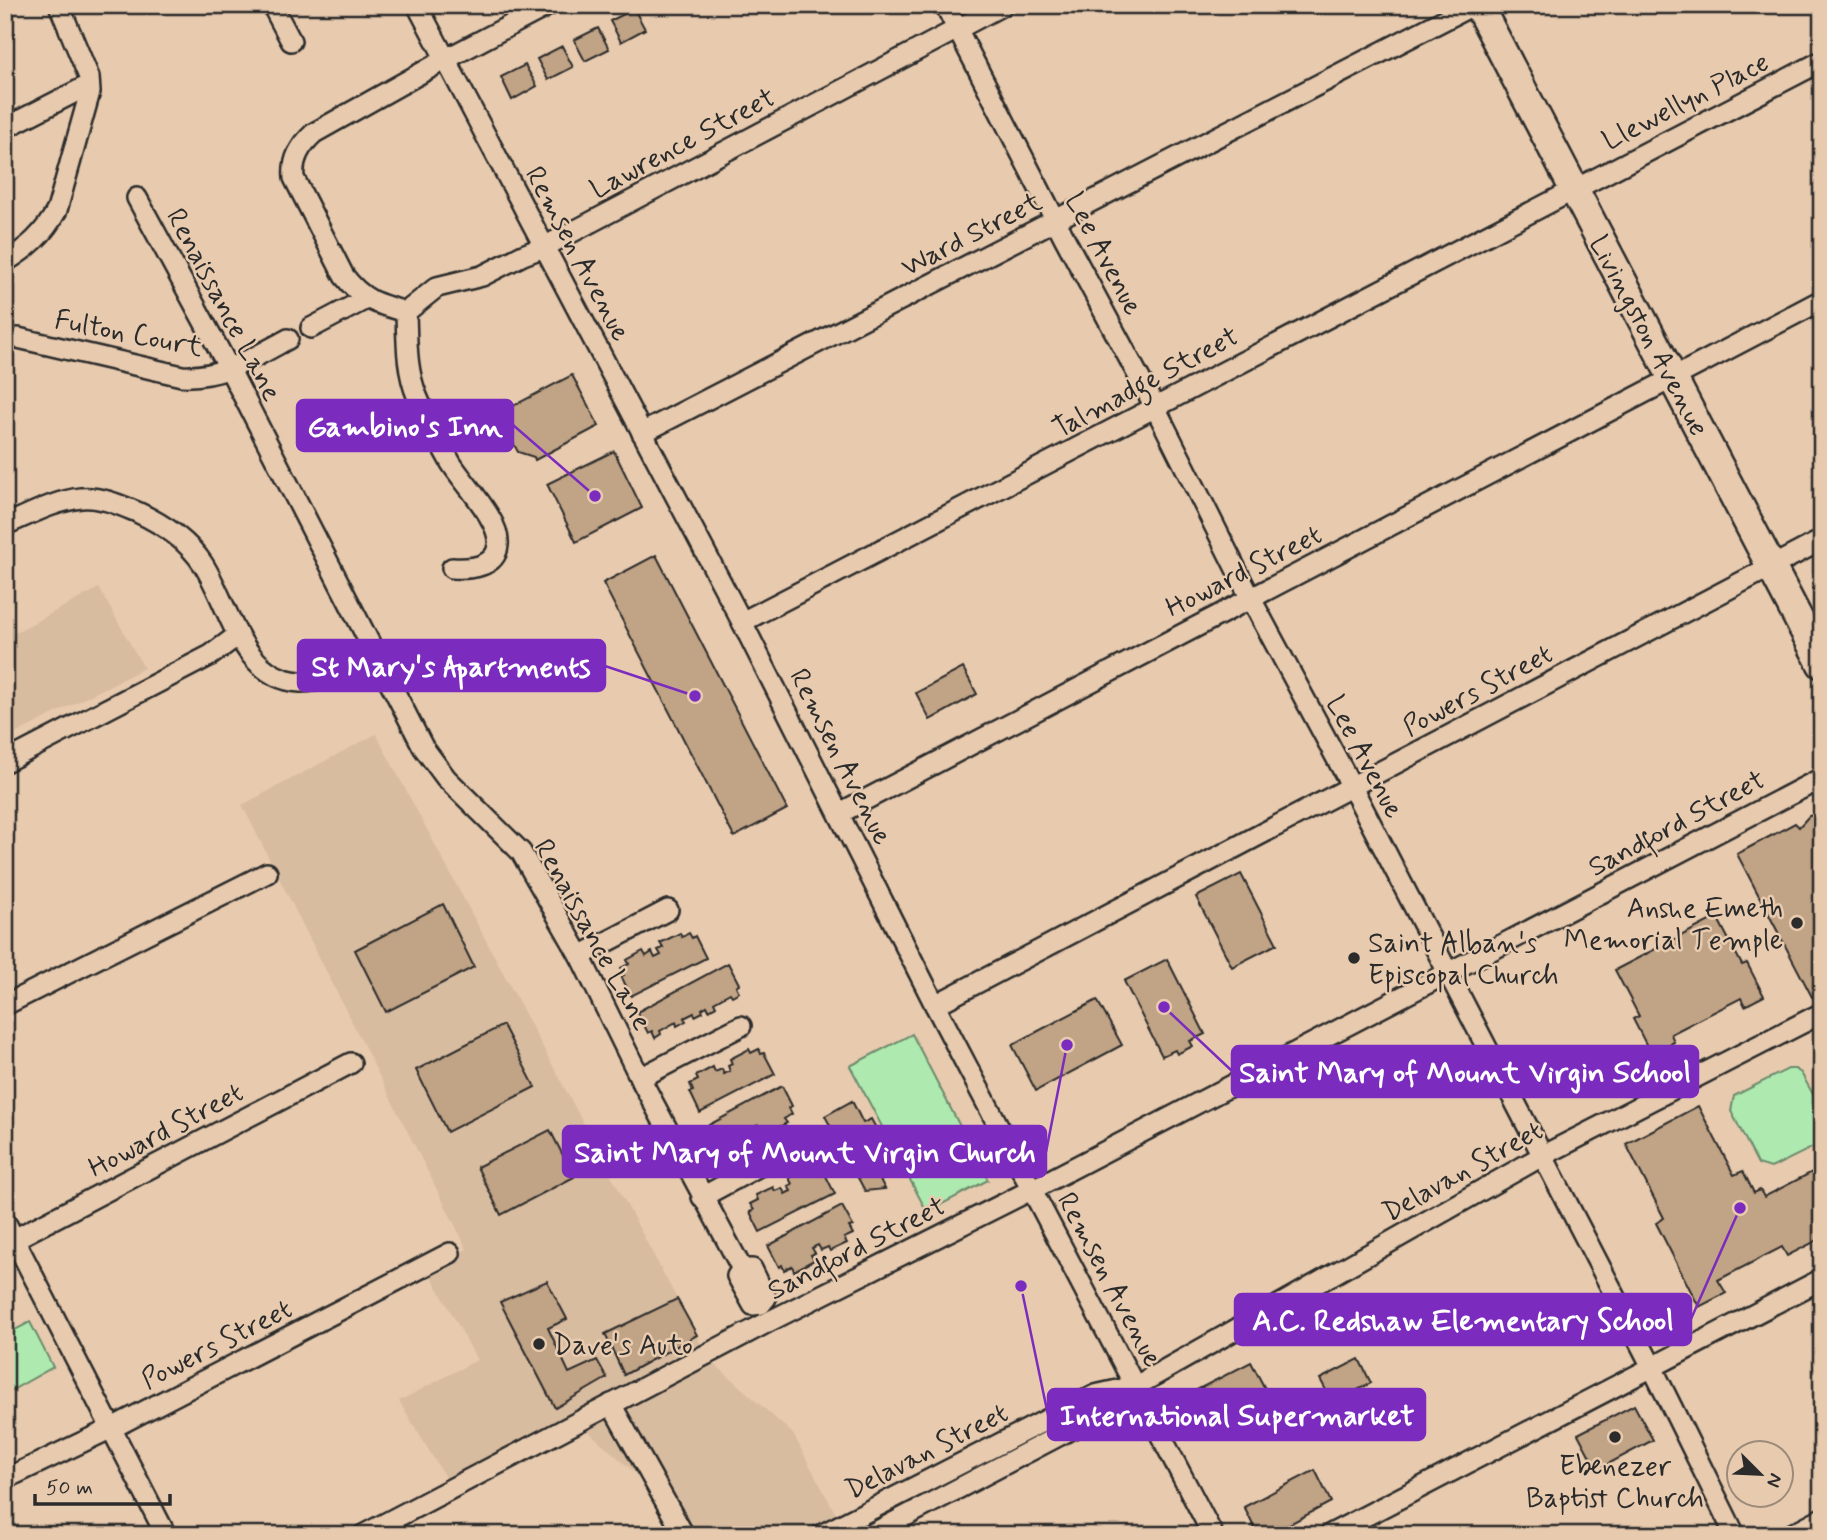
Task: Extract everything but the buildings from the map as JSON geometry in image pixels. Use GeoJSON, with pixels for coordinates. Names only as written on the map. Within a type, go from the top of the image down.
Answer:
{"type":"FeatureCollection","features":[{"type":"Feature","properties":{"kind":"main road","name":"Livingston Avenue"},"geometry":{"type":"LineString","coordinates":[[1475,5],[1822,664]]}},
{"type":"Feature","properties":{"kind":"street"},"geometry":{"type":"LineString","coordinates":[[5,262],[32,246],[57,210],[90,92],[77,46],[59,5]]}},
{"type":"Feature","properties":{"kind":"street"},"geometry":{"type":"LineString","coordinates":[[272,5],[291,41]]}},
{"type":"Feature","properties":{"kind":"street","name":"Remsen Avenue"},"geometry":{"type":"LineString","coordinates":[[417,5],[742,622],[935,1005],[1213,1535]]}},
{"type":"Feature","properties":{"kind":"street"},"geometry":{"type":"LineString","coordinates":[[452,568],[472,569],[486,564],[494,557],[498,548],[498,536],[493,522],[451,462],[419,400],[411,375],[406,312],[366,299],[344,276],[294,178],[295,159],[298,150],[314,133],[549,5]]}},
{"type":"Feature","properties":{"kind":"street","name":"Lee Avenue"},"geometry":{"type":"LineString","coordinates":[[945,5],[1652,1367],[1735,1535]]}},
{"type":"Feature","properties":{"kind":"street","name":"Lawrence Street"},"geometry":{"type":"LineString","coordinates":[[406,312],[437,287],[482,276],[544,247],[1003,5]]}},
{"type":"Feature","properties":{"kind":"street","name":"Ward Street"},"geometry":{"type":"LineString","coordinates":[[642,433],[1475,5]]}},
{"type":"Feature","properties":{"kind":"street","name":"Llewellyn Place"},"geometry":{"type":"LineString","coordinates":[[1573,188],[1822,61]]}},
{"type":"Feature","properties":{"kind":"street"},"geometry":{"type":"LineString","coordinates":[[5,128],[89,85]]}},
{"type":"Feature","properties":{"kind":"street","name":"Talmadge Street"},"geometry":{"type":"LineString","coordinates":[[742,622],[1573,188]]}},
{"type":"Feature","properties":{"kind":"street","name":"Renaissance Lane"},"geometry":{"type":"LineString","coordinates":[[137,198],[230,370],[423,747],[446,778],[521,852],[580,957],[702,1197],[742,1269],[752,1269],[765,1298],[766,1313]]}},
{"type":"Feature","properties":{"kind":"street"},"geometry":{"type":"LineString","coordinates":[[311,328],[366,299]]}},
{"type":"Feature","properties":{"kind":"street","name":"Howard Street"},"geometry":{"type":"LineString","coordinates":[[840,813],[1822,300]]}},
{"type":"Feature","properties":{"kind":"street","name":"Fulton Court"},"geometry":{"type":"LineString","coordinates":[[18,338],[181,376],[211,375],[230,370],[288,339]]}},
{"type":"Feature","properties":{"kind":"street"},"geometry":{"type":"LineString","coordinates":[[5,525],[55,504],[83,498],[114,502],[150,518],[181,539],[203,564],[251,658],[278,676],[300,682],[322,679],[375,654]]}},
{"type":"Feature","properties":{"kind":"street","name":"Powers Street"},"geometry":{"type":"LineString","coordinates":[[935,1005],[1822,540]]}},
{"type":"Feature","properties":{"kind":"street"},"geometry":{"type":"LineString","coordinates":[[5,762],[211,655],[238,635]]}},
{"type":"Feature","properties":{"kind":"street","name":"Sandford Street"},"geometry":{"type":"LineString","coordinates":[[363,1535],[611,1404],[766,1313],[1033,1189],[1822,778]]}},
{"type":"Feature","properties":{"kind":"street"},"geometry":{"type":"LineString","coordinates":[[5,1005],[267,873]]}},
{"type":"Feature","properties":{"kind":"street"},"geometry":{"type":"LineString","coordinates":[[580,957],[668,910]]}},
{"type":"Feature","properties":{"kind":"street","name":"Delavan Street"},"geometry":{"type":"LineString","coordinates":[[870,1535],[1104,1412],[1136,1386],[1542,1156],[1822,1013]]}},
{"type":"Feature","properties":{"kind":"street"},"geometry":{"type":"LineString","coordinates":[[640,1079],[741,1026]]}},
{"type":"Feature","properties":{"kind":"street","name":"Howard Street"},"geometry":{"type":"LineString","coordinates":[[10,1242],[351,1063]]}},
{"type":"Feature","properties":{"kind":"street"},"geometry":{"type":"LineString","coordinates":[[702,1197],[798,1145]]}},
{"type":"Feature","properties":{"kind":"street"},"geometry":{"type":"LineString","coordinates":[[5,1221],[10,1242],[112,1428],[166,1535]]}},
{"type":"Feature","properties":{"kind":"street","name":"Powers Street"},"geometry":{"type":"LineString","coordinates":[[5,1479],[112,1428],[450,1253]]}},
{"type":"Feature","properties":{"kind":"street"},"geometry":{"type":"LineString","coordinates":[[1329,1535],[1822,1279]]}},
{"type":"Feature","properties":{"kind":"street","name":"Delavan Street"},"geometry":{"type":"LineString","coordinates":[[821,1535],[1095,1395],[1136,1386]]}},
{"type":"Feature","properties":{"kind":"street"},"geometry":{"type":"LineString","coordinates":[[611,1404],[684,1535]]}},
{"type":"Feature","properties":{"kind":"street"},"geometry":{"type":"LineString","coordinates":[[1790,1535],[1822,1518]]}},
{"type":"Feature","properties":{"kind":"shaded area"},"geometry":{"type":"Polygon","coordinates":[[[99,588],[144,668],[5,739],[5,638],[99,588]]]}},
{"type":"Feature","properties":{"kind":"shaded area"},"geometry":{"type":"Polygon","coordinates":[[[376,734],[709,1359],[793,1434],[847,1535],[686,1535],[669,1503],[581,1425],[454,1492],[399,1401],[477,1360],[427,1268],[467,1249],[242,805],[376,734]]]}},
{"type":"Feature","properties":{"kind":"green space"},"geometry":{"type":"Polygon","coordinates":[[[912,1034],[988,1180],[927,1212],[850,1066],[912,1034]]]}},
{"type":"Feature","properties":{"kind":"green space"},"geometry":{"type":"Polygon","coordinates":[[[1788,1069],[1801,1073],[1822,1110],[1822,1143],[1771,1168],[1758,1164],[1731,1111],[1734,1096],[1788,1069]]]}},
{"type":"Feature","properties":{"kind":"green space"},"geometry":{"type":"Polygon","coordinates":[[[30,1322],[53,1367],[5,1394],[5,1335],[30,1322]]]}},
{"type":"Feature","properties":{"kind":"place","name":"Gambino's Inn"},"geometry":{"type":"Point","coordinates":[595,496]}},
{"type":"Feature","properties":{"kind":"place","name":"St Mary's Apartments"},"geometry":{"type":"Point","coordinates":[695,696]}},
{"type":"Feature","properties":{"kind":"place","name":"Anshe Emeth Memorial Temple"},"geometry":{"type":"Point","coordinates":[1797,923]}},
{"type":"Feature","properties":{"kind":"place","name":"Saint Alban's Episcopal Church"},"geometry":{"type":"Point","coordinates":[1354,958]}},
{"type":"Feature","properties":{"kind":"place","name":"Saint Mary of Mount Virgin School"},"geometry":{"type":"Point","coordinates":[1164,1007]}},
{"type":"Feature","properties":{"kind":"place","name":"Saint Mary of Mount Virgin Church"},"geometry":{"type":"Point","coordinates":[1067,1045]}},
{"type":"Feature","properties":{"kind":"place","name":"A.C. Redshaw Elementary School"},"geometry":{"type":"Point","coordinates":[1740,1208]}},
{"type":"Feature","properties":{"kind":"place","name":"International Supermarket"},"geometry":{"type":"Point","coordinates":[1021,1286]}},
{"type":"Feature","properties":{"kind":"place","name":"Dave's Auto"},"geometry":{"type":"Point","coordinates":[539,1344]}},
{"type":"Feature","properties":{"kind":"place","name":"Ebenezer Baptist Church"},"geometry":{"type":"Point","coordinates":[1615,1437]}}]}
